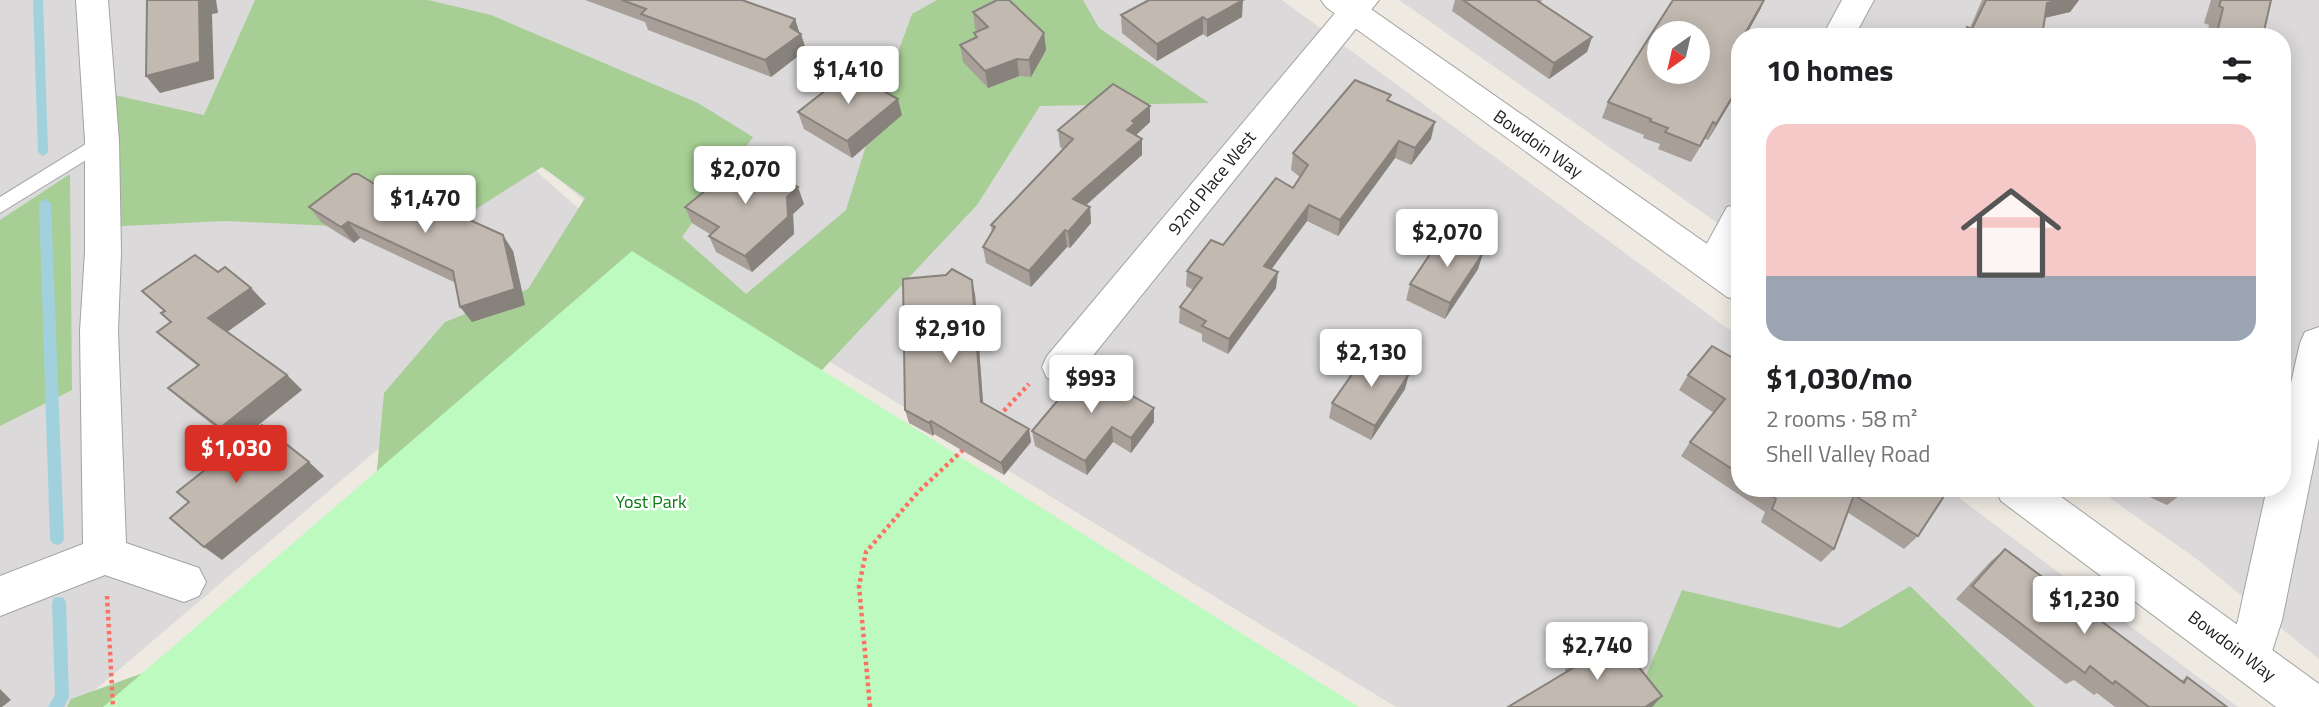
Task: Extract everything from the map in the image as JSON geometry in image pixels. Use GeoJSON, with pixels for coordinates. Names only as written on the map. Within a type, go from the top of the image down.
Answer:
{"type":"FeatureCollection","features":[{"type":"Feature","properties":{"kind":"street"},"geometry":{"type":"LineString","coordinates":[[92,0],[102,141],[103,252],[99,331],[105,555]]}},
{"type":"Feature","properties":{"kind":"street"},"geometry":{"type":"LineString","coordinates":[[1843,28],[1858,0]]}},
{"type":"Feature","properties":{"kind":"street","name":"Bowdoin Way"},"geometry":{"type":"LineString","coordinates":[[1351,4],[1726,277]]}},
{"type":"Feature","properties":{"kind":"street","name":"92nd Place West"},"geometry":{"type":"LineString","coordinates":[[1062,367],[1351,4]]}},
{"type":"Feature","properties":{"kind":"street"},"geometry":{"type":"LineString","coordinates":[[1726,277],[1731,256]]}},
{"type":"Feature","properties":{"kind":"street"},"geometry":{"type":"LineString","coordinates":[[2291,474],[2319,343]]}},
{"type":"Feature","properties":{"kind":"street","name":"Bowdoin Way"},"geometry":{"type":"LineString","coordinates":[[2028,497],[2312,707]]}},
{"type":"Feature","properties":{"kind":"street"},"geometry":{"type":"LineString","coordinates":[[2249,658],[2260,620],[2286,497]]}},
{"type":"Feature","properties":{"kind":"street"},"geometry":{"type":"LineString","coordinates":[[0,596],[105,555],[184,582]]}},
{"type":"Feature","properties":{"kind":"lane"},"geometry":{"type":"LineString","coordinates":[[0,206],[102,141]]}},
{"type":"Feature","properties":{"kind":"path"},"geometry":{"type":"LineString","coordinates":[[995,420],[1045,368],[1062,367]]}},
{"type":"Feature","properties":{"kind":"path"},"geometry":{"type":"LineString","coordinates":[[870,707],[859,586],[866,552],[919,491],[966,447]]}},
{"type":"Feature","properties":{"kind":"path"},"geometry":{"type":"LineString","coordinates":[[105,555],[113,707]]}},
{"type":"Feature","properties":{"kind":"shaded area"},"geometry":{"type":"Polygon","coordinates":[[[0,0],[342,0],[619,244],[75,707],[0,707],[0,0]]]}},
{"type":"Feature","properties":{"kind":"shaded area"},"geometry":{"type":"Polygon","coordinates":[[[349,0],[1282,0],[1731,331],[1731,497],[1958,497],[2238,707],[1396,707],[630,240],[349,0]]]}},
{"type":"Feature","properties":{"kind":"shaded area"},"geometry":{"type":"Polygon","coordinates":[[[1399,0],[2319,0],[2319,659],[2198,560],[2109,497],[2291,497],[2291,28],[1731,28],[1731,232],[1399,0]]]}},
{"type":"Feature","properties":{"kind":"green space"},"geometry":{"type":"Polygon","coordinates":[[[255,0],[428,0],[491,15],[698,103],[753,137],[682,237],[746,294],[846,210],[877,110],[912,14],[937,0],[1083,0],[1099,28],[1209,103],[1040,106],[977,205],[808,385],[1302,707],[67,707],[71,699],[182,659],[374,502],[384,393],[445,322],[528,289],[585,198],[542,167],[468,214],[377,228],[224,221],[105,227],[110,94],[204,115],[255,0]]]}},
{"type":"Feature","properties":{"kind":"green space"},"geometry":{"type":"Polygon","coordinates":[[[70,174],[72,390],[0,426],[0,220],[70,174]]]}},
{"type":"Feature","properties":{"kind":"green space","name":"Yost Park"},"geometry":{"type":"Polygon","coordinates":[[[632,251],[1359,707],[103,707],[632,251]]]}},
{"type":"Feature","properties":{"kind":"green space"},"geometry":{"type":"Polygon","coordinates":[[[1910,586],[2035,707],[1633,707],[1682,590],[1840,628],[1910,586]]]}},
{"type":"Feature","properties":{"kind":"building"},"geometry":{"type":"Polygon","coordinates":[[[147,0],[199,0],[200,62],[146,76],[147,0]]]}},
{"type":"Feature","properties":{"kind":"building"},"geometry":{"type":"Polygon","coordinates":[[[622,0],[742,0],[795,19],[790,27],[801,34],[765,60],[641,14],[646,9],[622,0]]]}},
{"type":"Feature","properties":{"kind":"building"},"geometry":{"type":"Polygon","coordinates":[[[997,0],[1009,0],[1044,33],[1029,60],[1017,59],[985,71],[960,45],[977,37],[974,33],[988,27],[973,12],[997,0]]]}},
{"type":"Feature","properties":{"kind":"building"},"geometry":{"type":"Polygon","coordinates":[[[1149,0],[1243,0],[1207,20],[1203,17],[1157,44],[1121,15],[1149,0]]]}},
{"type":"Feature","properties":{"kind":"building"},"geometry":{"type":"Polygon","coordinates":[[[1463,0],[1536,0],[1592,37],[1554,63],[1463,0]]]}},
{"type":"Feature","properties":{"kind":"building"},"geometry":{"type":"Polygon","coordinates":[[[1673,0],[1764,0],[1748,28],[1731,28],[1731,99],[1716,124],[1713,122],[1700,146],[1665,132],[1668,128],[1650,121],[1651,119],[1608,102],[1647,41],[1647,84],[1710,84],[1710,21],[1660,21],[1673,0]]]}},
{"type":"Feature","properties":{"kind":"building"},"geometry":{"type":"Polygon","coordinates":[[[1986,0],[2060,0],[2047,3],[2043,28],[1972,28],[1986,0]]]}},
{"type":"Feature","properties":{"kind":"building"},"geometry":{"type":"Polygon","coordinates":[[[2221,0],[2271,0],[2265,28],[2218,28],[2223,8],[2219,6],[2221,0]]]}},
{"type":"Feature","properties":{"kind":"building"},"geometry":{"type":"Polygon","coordinates":[[[849,72],[898,99],[847,141],[798,112],[849,72]]]}},
{"type":"Feature","properties":{"kind":"building"},"geometry":{"type":"Polygon","coordinates":[[[1355,80],[1391,95],[1387,100],[1435,122],[1415,148],[1399,141],[1340,220],[1309,205],[1264,266],[1278,272],[1229,339],[1202,326],[1206,321],[1180,307],[1202,278],[1187,271],[1211,240],[1223,245],[1276,178],[1293,188],[1308,165],[1293,153],[1355,80]]]}},
{"type":"Feature","properties":{"kind":"building"},"geometry":{"type":"Polygon","coordinates":[[[1113,84],[1150,106],[1132,121],[1135,123],[1127,130],[1142,139],[1073,199],[1090,207],[1068,232],[1065,230],[1029,271],[983,247],[995,227],[991,225],[1073,139],[1058,130],[1113,84]]]}},
{"type":"Feature","properties":{"kind":"building"},"geometry":{"type":"Polygon","coordinates":[[[746,158],[798,187],[787,197],[788,217],[745,256],[709,236],[719,227],[685,207],[746,158]]]}},
{"type":"Feature","properties":{"kind":"building"},"geometry":{"type":"Polygon","coordinates":[[[353,174],[358,174],[404,202],[417,199],[430,202],[503,235],[515,289],[460,307],[453,271],[348,222],[341,227],[309,207],[353,174]]]}},
{"type":"Feature","properties":{"kind":"building"},"geometry":{"type":"Polygon","coordinates":[[[1443,235],[1483,253],[1450,303],[1410,284],[1443,235]]]}},
{"type":"Feature","properties":{"kind":"building"},"geometry":{"type":"Polygon","coordinates":[[[195,255],[218,272],[225,267],[251,288],[208,318],[287,375],[220,428],[168,388],[199,365],[157,332],[171,322],[161,313],[165,311],[142,291],[195,255]]]}},
{"type":"Feature","properties":{"kind":"building"},"geometry":{"type":"Polygon","coordinates":[[[952,269],[972,280],[981,402],[1029,429],[1001,463],[931,421],[929,423],[905,410],[903,279],[946,275],[952,269]]]}},
{"type":"Feature","properties":{"kind":"building"},"geometry":{"type":"Polygon","coordinates":[[[1712,346],[1731,357],[1731,468],[1690,442],[1725,399],[1688,375],[1712,346]]]}},
{"type":"Feature","properties":{"kind":"building"},"geometry":{"type":"Polygon","coordinates":[[[1367,353],[1409,374],[1375,426],[1332,403],[1367,353]]]}},
{"type":"Feature","properties":{"kind":"building"},"geometry":{"type":"Polygon","coordinates":[[[1084,369],[1154,408],[1131,438],[1112,427],[1085,461],[1032,431],[1084,369]]]}},
{"type":"Feature","properties":{"kind":"building"},"geometry":{"type":"Polygon","coordinates":[[[262,425],[309,462],[204,547],[170,518],[189,502],[177,492],[262,425]]]}},
{"type":"Feature","properties":{"kind":"building"},"geometry":{"type":"Polygon","coordinates":[[[1773,497],[1853,497],[1834,549],[1772,509],[1776,499],[1773,497]]]}},
{"type":"Feature","properties":{"kind":"building"},"geometry":{"type":"Polygon","coordinates":[[[1857,497],[1943,497],[1918,536],[1857,497]]]}},
{"type":"Feature","properties":{"kind":"building"},"geometry":{"type":"Polygon","coordinates":[[[2005,549],[2184,683],[2187,677],[2227,707],[2149,707],[2090,666],[2085,673],[1972,586],[2005,549]]]}},
{"type":"Feature","properties":{"kind":"building"},"geometry":{"type":"Polygon","coordinates":[[[1613,635],[1662,696],[1645,707],[1508,707],[1578,665],[1573,659],[1613,635]]]}},
{"type":"Feature","properties":{"kind":"waterway"},"geometry":{"type":"LineString","coordinates":[[38,0],[43,152]]}},
{"type":"Feature","properties":{"kind":"waterway"},"geometry":{"type":"LineString","coordinates":[[45,203],[57,539]]}},
{"type":"Feature","properties":{"kind":"waterway"},"geometry":{"type":"LineString","coordinates":[[55,707],[62,697],[59,603]]}}]}
